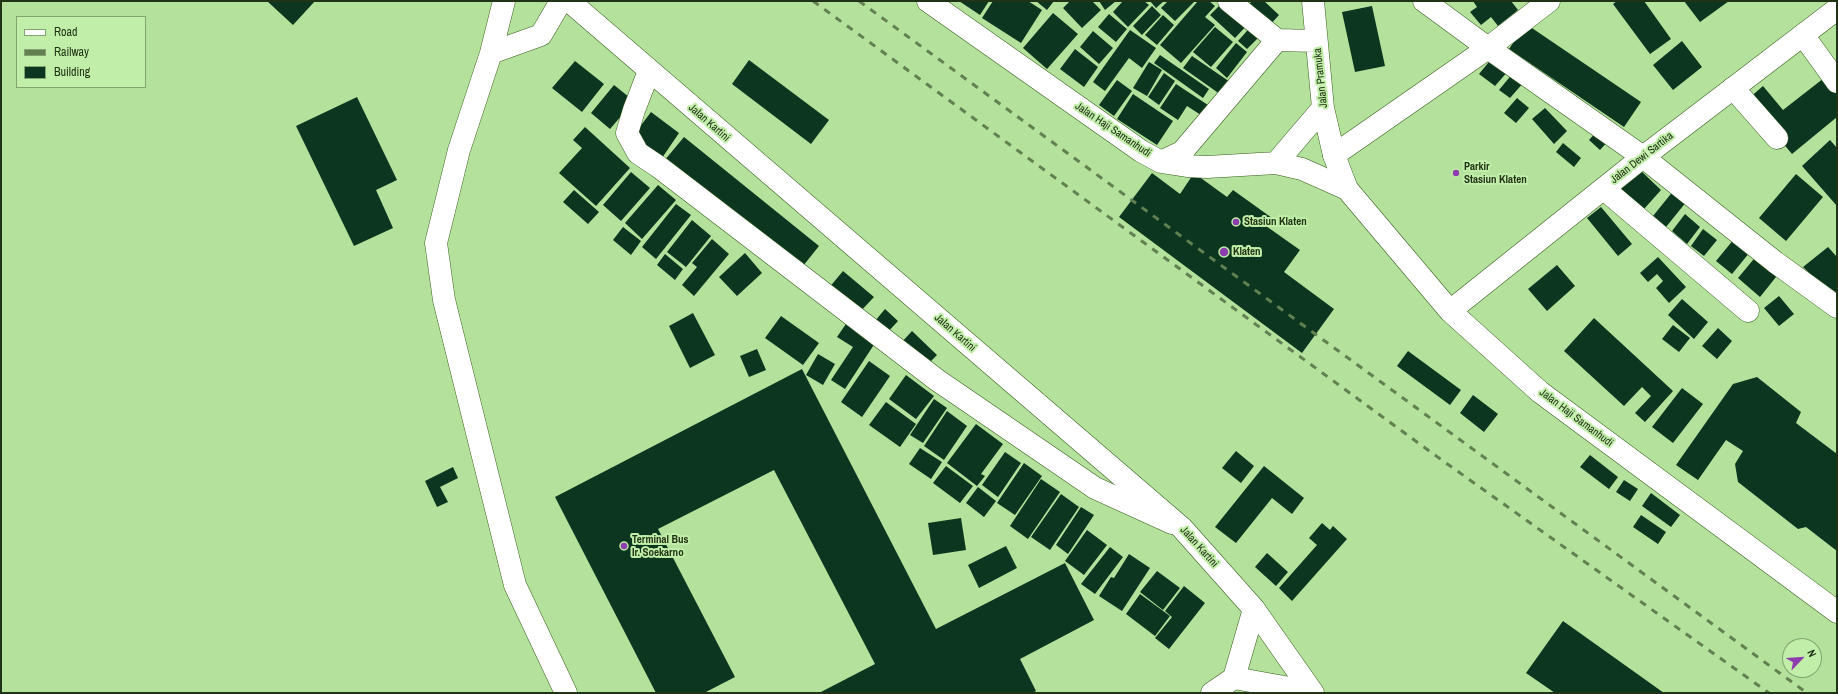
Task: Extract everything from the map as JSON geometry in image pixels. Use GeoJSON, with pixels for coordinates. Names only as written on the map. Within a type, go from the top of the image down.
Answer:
{"type":"FeatureCollection","features":[{"type":"Feature","properties":{"kind":"main road"},"geometry":{"type":"LineString","coordinates":[[504,1],[491,53],[459,150],[436,243],[444,300],[515,584],[566,693]]}},
{"type":"Feature","properties":{"kind":"main road"},"geometry":{"type":"LineString","coordinates":[[491,53],[541,35],[561,1]]}},
{"type":"Feature","properties":{"kind":"main road","name":"Jalan Kartini"},"geometry":{"type":"LineString","coordinates":[[569,1],[1182,528],[1254,609],[1312,692]]}},
{"type":"Feature","properties":{"kind":"main road","name":"Jalan Haji Samanhudi"},"geometry":{"type":"LineString","coordinates":[[928,1],[1141,151],[1160,162],[1207,167],[1276,163],[1302,170],[1347,189]]}},
{"type":"Feature","properties":{"kind":"main road"},"geometry":{"type":"LineString","coordinates":[[1229,1],[1277,40],[1316,41]]}},
{"type":"Feature","properties":{"kind":"main road","name":"Jalan Pramuka"},"geometry":{"type":"LineString","coordinates":[[1313,1],[1324,108],[1334,155]]}},
{"type":"Feature","properties":{"kind":"main road"},"geometry":{"type":"LineString","coordinates":[[1424,1],[1643,157],[1775,262],[1837,307]]}},
{"type":"Feature","properties":{"kind":"main road"},"geometry":{"type":"LineString","coordinates":[[1334,155],[1488,48],[1549,1]]}},
{"type":"Feature","properties":{"kind":"main road","name":"Jalan Dewi Sartika"},"geometry":{"type":"LineString","coordinates":[[1450,311],[1643,157],[1837,9]]}},
{"type":"Feature","properties":{"kind":"main road"},"geometry":{"type":"LineString","coordinates":[[1803,35],[1837,82]]}},
{"type":"Feature","properties":{"kind":"main road"},"geometry":{"type":"LineString","coordinates":[[1160,162],[1182,152],[1277,40]]}},
{"type":"Feature","properties":{"kind":"main road"},"geometry":{"type":"LineString","coordinates":[[649,71],[627,133],[638,153],[937,380],[1095,488],[1182,528]]}},
{"type":"Feature","properties":{"kind":"main road"},"geometry":{"type":"LineString","coordinates":[[1733,88],[1777,138]]}},
{"type":"Feature","properties":{"kind":"main road"},"geometry":{"type":"LineString","coordinates":[[1276,163],[1324,108]]}},
{"type":"Feature","properties":{"kind":"main road","name":"Jalan Haji Samanhudi"},"geometry":{"type":"LineString","coordinates":[[1334,155],[1347,189],[1450,311],[1540,392],[1837,612]]}},
{"type":"Feature","properties":{"kind":"main road"},"geometry":{"type":"LineString","coordinates":[[1604,189],[1748,311]]}},
{"type":"Feature","properties":{"kind":"main road"},"geometry":{"type":"LineString","coordinates":[[1211,693],[1234,678],[1254,609]]}},
{"type":"Feature","properties":{"kind":"main road"},"geometry":{"type":"LineString","coordinates":[[1234,678],[1312,692]]}},
{"type":"Feature","properties":{"kind":"building"},"geometry":{"type":"Polygon","coordinates":[[[267,1],[315,1],[293,25],[267,1]]]}},
{"type":"Feature","properties":{"kind":"building"},"geometry":{"type":"Polygon","coordinates":[[[959,1],[989,1],[980,15],[959,1]]]}},
{"type":"Feature","properties":{"kind":"building"},"geometry":{"type":"Polygon","coordinates":[[[993,1],[1028,1],[1042,10],[1021,43],[982,18],[993,1]]]}},
{"type":"Feature","properties":{"kind":"building"},"geometry":{"type":"Polygon","coordinates":[[[1036,1],[1054,1],[1047,10],[1036,1]]]}},
{"type":"Feature","properties":{"kind":"building"},"geometry":{"type":"Polygon","coordinates":[[[1070,1],[1092,1],[1101,10],[1082,28],[1063,8],[1070,1]]]}},
{"type":"Feature","properties":{"kind":"building"},"geometry":{"type":"Polygon","coordinates":[[[1099,1],[1116,1],[1105,10],[1099,1]]]}},
{"type":"Feature","properties":{"kind":"building"},"geometry":{"type":"Polygon","coordinates":[[[1123,1],[1144,1],[1149,5],[1128,27],[1113,12],[1123,1]]]}},
{"type":"Feature","properties":{"kind":"building"},"geometry":{"type":"Polygon","coordinates":[[[1150,1],[1164,1],[1156,8],[1150,1]]]}},
{"type":"Feature","properties":{"kind":"building"},"geometry":{"type":"Polygon","coordinates":[[[1168,1],[1195,1],[1175,21],[1161,8],[1168,1]]]}},
{"type":"Feature","properties":{"kind":"building"},"geometry":{"type":"Polygon","coordinates":[[[1198,1],[1209,1],[1215,6],[1205,17],[1215,25],[1181,63],[1160,45],[1198,1]]]}},
{"type":"Feature","properties":{"kind":"building"},"geometry":{"type":"Polygon","coordinates":[[[1224,1],[1249,23],[1235,38],[1210,15],[1224,1]]]}},
{"type":"Feature","properties":{"kind":"building"},"geometry":{"type":"Polygon","coordinates":[[[1252,1],[1264,1],[1279,15],[1268,27],[1246,7],[1252,1]]]}},
{"type":"Feature","properties":{"kind":"building"},"geometry":{"type":"Polygon","coordinates":[[[1473,1],[1511,1],[1518,10],[1498,26],[1491,17],[1481,25],[1470,12],[1477,7],[1473,1]]]}},
{"type":"Feature","properties":{"kind":"building"},"geometry":{"type":"Polygon","coordinates":[[[1617,1],[1644,1],[1671,39],[1650,54],[1613,4],[1617,1]]]}},
{"type":"Feature","properties":{"kind":"building"},"geometry":{"type":"Polygon","coordinates":[[[1684,1],[1729,1],[1700,22],[1684,1]]]}},
{"type":"Feature","properties":{"kind":"building"},"geometry":{"type":"Polygon","coordinates":[[[1152,6],[1161,15],[1142,35],[1133,26],[1152,6]]]}},
{"type":"Feature","properties":{"kind":"building"},"geometry":{"type":"Polygon","coordinates":[[[1372,6],[1385,66],[1355,72],[1342,12],[1372,6]]]}},
{"type":"Feature","properties":{"kind":"building"},"geometry":{"type":"Polygon","coordinates":[[[1053,13],[1078,34],[1047,69],[1023,48],[1053,13]]]}},
{"type":"Feature","properties":{"kind":"building"},"geometry":{"type":"Polygon","coordinates":[[[1109,14],[1127,29],[1116,42],[1098,27],[1109,14]]]}},
{"type":"Feature","properties":{"kind":"building"},"geometry":{"type":"Polygon","coordinates":[[[1163,15],[1174,25],[1157,45],[1145,35],[1163,15]]]}},
{"type":"Feature","properties":{"kind":"building"},"geometry":{"type":"Polygon","coordinates":[[[1254,23],[1264,32],[1247,49],[1238,41],[1254,23]]]}},
{"type":"Feature","properties":{"kind":"building"},"geometry":{"type":"Polygon","coordinates":[[[1526,24],[1641,102],[1624,127],[1509,49],[1526,24]]]}},
{"type":"Feature","properties":{"kind":"building"},"geometry":{"type":"Polygon","coordinates":[[[1215,27],[1233,42],[1211,67],[1193,52],[1215,27]]]}},
{"type":"Feature","properties":{"kind":"building"},"geometry":{"type":"Polygon","coordinates":[[[1130,30],[1156,48],[1142,68],[1129,58],[1105,91],[1093,82],[1130,30]]]}},
{"type":"Feature","properties":{"kind":"building"},"geometry":{"type":"Polygon","coordinates":[[[1093,31],[1113,48],[1099,64],[1080,47],[1093,31]]]}},
{"type":"Feature","properties":{"kind":"building"},"geometry":{"type":"Polygon","coordinates":[[[1682,41],[1702,67],[1673,90],[1653,65],[1682,41]]]}},
{"type":"Feature","properties":{"kind":"building"},"geometry":{"type":"Polygon","coordinates":[[[1236,43],[1247,52],[1227,78],[1216,68],[1236,43]]]}},
{"type":"Feature","properties":{"kind":"building"},"geometry":{"type":"Polygon","coordinates":[[[1075,49],[1098,67],[1084,87],[1060,69],[1075,49]]]}},
{"type":"Feature","properties":{"kind":"building"},"geometry":{"type":"Polygon","coordinates":[[[1160,55],[1209,89],[1203,98],[1154,63],[1160,55]]]}},
{"type":"Feature","properties":{"kind":"building"},"geometry":{"type":"Polygon","coordinates":[[[1192,56],[1233,84],[1224,97],[1183,68],[1192,56]]]}},
{"type":"Feature","properties":{"kind":"building"},"geometry":{"type":"Polygon","coordinates":[[[1493,57],[1509,70],[1495,86],[1479,74],[1493,57]]]}},
{"type":"Feature","properties":{"kind":"building"},"geometry":{"type":"Polygon","coordinates":[[[749,60],[829,120],[811,144],[732,84],[749,60]]]}},
{"type":"Feature","properties":{"kind":"building"},"geometry":{"type":"Polygon","coordinates":[[[575,61],[604,84],[582,112],[552,88],[575,61]]]}},
{"type":"Feature","properties":{"kind":"building"},"geometry":{"type":"Polygon","coordinates":[[[1149,62],[1162,70],[1147,96],[1133,88],[1149,62]]]}},
{"type":"Feature","properties":{"kind":"building"},"geometry":{"type":"Polygon","coordinates":[[[1164,73],[1175,81],[1159,105],[1148,97],[1164,73]]]}},
{"type":"Feature","properties":{"kind":"building"},"geometry":{"type":"Polygon","coordinates":[[[1513,73],[1524,82],[1510,98],[1499,90],[1513,73]]]}},
{"type":"Feature","properties":{"kind":"building"},"geometry":{"type":"Polygon","coordinates":[[[1824,78],[1837,95],[1837,117],[1792,154],[1747,100],[1763,86],[1783,110],[1824,78]]]}},
{"type":"Feature","properties":{"kind":"building"},"geometry":{"type":"Polygon","coordinates":[[[1117,80],[1132,91],[1114,116],[1099,105],[1117,80]]]}},
{"type":"Feature","properties":{"kind":"building"},"geometry":{"type":"Polygon","coordinates":[[[1176,84],[1211,107],[1204,117],[1187,106],[1178,120],[1160,108],[1176,84]]]}},
{"type":"Feature","properties":{"kind":"building"},"geometry":{"type":"Polygon","coordinates":[[[614,85],[634,101],[610,129],[591,113],[614,85]]]}},
{"type":"Feature","properties":{"kind":"building"},"geometry":{"type":"Polygon","coordinates":[[[1133,94],[1173,121],[1157,145],[1117,119],[1133,94]]]}},
{"type":"Feature","properties":{"kind":"building"},"geometry":{"type":"Polygon","coordinates":[[[357,97],[397,180],[376,190],[393,228],[354,246],[296,126],[357,97]]]}},
{"type":"Feature","properties":{"kind":"building"},"geometry":{"type":"Polygon","coordinates":[[[1517,98],[1529,108],[1516,123],[1504,113],[1517,98]]]}},
{"type":"Feature","properties":{"kind":"building"},"geometry":{"type":"Polygon","coordinates":[[[1545,108],[1567,131],[1554,144],[1532,119],[1545,108]]]}},
{"type":"Feature","properties":{"kind":"building"},"geometry":{"type":"Polygon","coordinates":[[[651,112],[679,133],[662,158],[633,136],[651,112]]]}},
{"type":"Feature","properties":{"kind":"building"},"geometry":{"type":"Polygon","coordinates":[[[585,127],[630,168],[596,206],[559,173],[582,148],[573,140],[585,127]]]}},
{"type":"Feature","properties":{"kind":"building"},"geometry":{"type":"Polygon","coordinates":[[[1598,130],[1609,140],[1600,150],[1589,140],[1598,130]]]}},
{"type":"Feature","properties":{"kind":"building"},"geometry":{"type":"Polygon","coordinates":[[[684,137],[819,246],[799,271],[664,161],[684,137]]]}},
{"type":"Feature","properties":{"kind":"building"},"geometry":{"type":"Polygon","coordinates":[[[1830,140],[1837,148],[1837,206],[1802,166],[1830,140]]]}},
{"type":"Feature","properties":{"kind":"building"},"geometry":{"type":"Polygon","coordinates":[[[1563,143],[1581,158],[1574,167],[1556,152],[1563,143]]]}},
{"type":"Feature","properties":{"kind":"building"},"geometry":{"type":"Polygon","coordinates":[[[1639,169],[1661,190],[1644,209],[1621,189],[1639,169]]]}},
{"type":"Feature","properties":{"kind":"building"},"geometry":{"type":"Polygon","coordinates":[[[631,172],[650,188],[621,221],[603,205],[631,172]]]}},
{"type":"Feature","properties":{"kind":"building"},"geometry":{"type":"Polygon","coordinates":[[[1152,173],[1180,194],[1194,173],[1227,197],[1233,190],[1272,218],[1266,226],[1300,250],[1284,272],[1334,309],[1302,353],[1119,217],[1152,173]]]}},
{"type":"Feature","properties":{"kind":"building"},"geometry":{"type":"Polygon","coordinates":[[[1796,174],[1823,197],[1786,241],[1759,218],[1796,174]]]}},
{"type":"Feature","properties":{"kind":"building"},"geometry":{"type":"Polygon","coordinates":[[[658,185],[676,200],[642,239],[625,223],[658,185]]]}},
{"type":"Feature","properties":{"kind":"building"},"geometry":{"type":"Polygon","coordinates":[[[574,190],[599,212],[588,224],[563,202],[574,190]]]}},
{"type":"Feature","properties":{"kind":"building"},"geometry":{"type":"Polygon","coordinates":[[[1674,190],[1687,201],[1666,227],[1653,216],[1674,190]]]}},
{"type":"Feature","properties":{"kind":"building"},"geometry":{"type":"Polygon","coordinates":[[[676,204],[691,215],[656,259],[642,247],[676,204]]]}},
{"type":"Feature","properties":{"kind":"building"},"geometry":{"type":"Polygon","coordinates":[[[1601,207],[1632,244],[1618,256],[1587,218],[1601,207]]]}},
{"type":"Feature","properties":{"kind":"building"},"geometry":{"type":"Polygon","coordinates":[[[1685,214],[1700,227],[1687,244],[1672,231],[1685,214]]]}},
{"type":"Feature","properties":{"kind":"building"},"geometry":{"type":"Polygon","coordinates":[[[692,220],[711,236],[686,267],[667,252],[692,220]]]}},
{"type":"Feature","properties":{"kind":"building"},"geometry":{"type":"Polygon","coordinates":[[[623,227],[641,241],[631,255],[613,240],[623,227]]]}},
{"type":"Feature","properties":{"kind":"building"},"geometry":{"type":"Polygon","coordinates":[[[1703,229],[1717,240],[1704,256],[1691,246],[1703,229]]]}},
{"type":"Feature","properties":{"kind":"building"},"geometry":{"type":"Polygon","coordinates":[[[712,239],[729,254],[694,296],[682,285],[697,267],[692,263],[712,239]]]}},
{"type":"Feature","properties":{"kind":"building"},"geometry":{"type":"Polygon","coordinates":[[[1734,239],[1750,252],[1732,274],[1716,261],[1734,239]]]}},
{"type":"Feature","properties":{"kind":"building"},"geometry":{"type":"Polygon","coordinates":[[[1828,247],[1837,257],[1837,292],[1833,296],[1803,267],[1828,247]]]}},
{"type":"Feature","properties":{"kind":"building"},"geometry":{"type":"Polygon","coordinates":[[[745,253],[762,273],[737,296],[719,277],[745,253]]]}},
{"type":"Feature","properties":{"kind":"building"},"geometry":{"type":"Polygon","coordinates":[[[665,254],[683,269],[675,280],[657,265],[665,254]]]}},
{"type":"Feature","properties":{"kind":"building"},"geometry":{"type":"Polygon","coordinates":[[[1758,254],[1780,272],[1760,297],[1738,278],[1758,254]]]}},
{"type":"Feature","properties":{"kind":"building"},"geometry":{"type":"Polygon","coordinates":[[[1658,257],[1686,287],[1669,303],[1656,288],[1663,281],[1657,274],[1648,282],[1640,273],[1658,257]]]}},
{"type":"Feature","properties":{"kind":"building"},"geometry":{"type":"Polygon","coordinates":[[[1557,265],[1575,286],[1547,311],[1528,289],[1557,265]]]}},
{"type":"Feature","properties":{"kind":"building"},"geometry":{"type":"Polygon","coordinates":[[[843,271],[874,297],[858,314],[828,289],[843,271]]]}},
{"type":"Feature","properties":{"kind":"building"},"geometry":{"type":"Polygon","coordinates":[[[1779,296],[1794,314],[1779,326],[1764,308],[1779,296]]]}},
{"type":"Feature","properties":{"kind":"building"},"geometry":{"type":"Polygon","coordinates":[[[1682,299],[1708,322],[1694,339],[1668,315],[1682,299]]]}},
{"type":"Feature","properties":{"kind":"building"},"geometry":{"type":"Polygon","coordinates":[[[885,309],[898,321],[887,333],[875,321],[885,309]]]}},
{"type":"Feature","properties":{"kind":"building"},"geometry":{"type":"Polygon","coordinates":[[[693,313],[715,355],[690,368],[669,326],[693,313]]]}},
{"type":"Feature","properties":{"kind":"building"},"geometry":{"type":"Polygon","coordinates":[[[781,316],[819,343],[803,365],[765,338],[781,316]]]}},
{"type":"Feature","properties":{"kind":"building"},"geometry":{"type":"Polygon","coordinates":[[[1594,318],[1673,391],[1645,422],[1635,413],[1651,396],[1642,387],[1624,406],[1564,351],[1594,318]]]}},
{"type":"Feature","properties":{"kind":"building"},"geometry":{"type":"Polygon","coordinates":[[[848,321],[877,340],[845,389],[831,380],[853,347],[837,337],[848,321]]]}},
{"type":"Feature","properties":{"kind":"building"},"geometry":{"type":"Polygon","coordinates":[[[1673,325],[1690,338],[1679,352],[1662,339],[1673,325]]]}},
{"type":"Feature","properties":{"kind":"building"},"geometry":{"type":"Polygon","coordinates":[[[1718,328],[1732,341],[1717,359],[1702,346],[1718,328]]]}},
{"type":"Feature","properties":{"kind":"building"},"geometry":{"type":"Polygon","coordinates":[[[912,331],[937,355],[925,367],[901,343],[912,331]]]}},
{"type":"Feature","properties":{"kind":"building"},"geometry":{"type":"Polygon","coordinates":[[[757,349],[766,370],[749,377],[740,356],[757,349]]]}},
{"type":"Feature","properties":{"kind":"building"},"geometry":{"type":"Polygon","coordinates":[[[1408,351],[1461,390],[1450,405],[1397,366],[1408,351]]]}},
{"type":"Feature","properties":{"kind":"building"},"geometry":{"type":"Polygon","coordinates":[[[818,354],[835,364],[823,385],[806,375],[818,354]]]}},
{"type":"Feature","properties":{"kind":"building"},"geometry":{"type":"Polygon","coordinates":[[[869,361],[890,376],[862,417],[841,402],[869,361]]]}},
{"type":"Feature","properties":{"kind":"building","name":"Terminal Bus Ir. Soekarno"},"geometry":{"type":"Polygon","coordinates":[[[802,369],[936,629],[1065,563],[1094,620],[1020,659],[1036,691],[1032,693],[819,693],[875,664],[774,470],[658,529],[735,677],[704,693],[656,693],[555,497],[802,369]]]}},
{"type":"Feature","properties":{"kind":"building"},"geometry":{"type":"Polygon","coordinates":[[[906,375],[934,396],[916,419],[889,399],[906,375]]]}},
{"type":"Feature","properties":{"kind":"building"},"geometry":{"type":"Polygon","coordinates":[[[1757,377],[1801,412],[1796,423],[1837,454],[1837,551],[1806,527],[1798,529],[1738,482],[1735,464],[1743,451],[1726,440],[1698,480],[1676,465],[1733,384],[1757,377]]]}},
{"type":"Feature","properties":{"kind":"building"},"geometry":{"type":"Polygon","coordinates":[[[1682,388],[1703,404],[1673,443],[1652,427],[1682,388]]]}},
{"type":"Feature","properties":{"kind":"building"},"geometry":{"type":"Polygon","coordinates":[[[1473,395],[1498,414],[1484,432],[1460,413],[1473,395]]]}},
{"type":"Feature","properties":{"kind":"building"},"geometry":{"type":"Polygon","coordinates":[[[934,399],[947,408],[923,443],[910,435],[934,399]]]}},
{"type":"Feature","properties":{"kind":"building"},"geometry":{"type":"Polygon","coordinates":[[[886,402],[916,424],[900,447],[869,425],[886,402]]]}},
{"type":"Feature","properties":{"kind":"building"},"geometry":{"type":"Polygon","coordinates":[[[947,411],[967,426],[944,460],[924,446],[947,411]]]}},
{"type":"Feature","properties":{"kind":"building"},"geometry":{"type":"Polygon","coordinates":[[[976,424],[1003,444],[981,474],[985,476],[977,486],[947,463],[976,424]]]}},
{"type":"Feature","properties":{"kind":"building"},"geometry":{"type":"Polygon","coordinates":[[[920,448],[942,462],[931,479],[909,464],[920,448]]]}},
{"type":"Feature","properties":{"kind":"building"},"geometry":{"type":"Polygon","coordinates":[[[1236,451],[1254,466],[1241,483],[1222,468],[1236,451]]]}},
{"type":"Feature","properties":{"kind":"building"},"geometry":{"type":"Polygon","coordinates":[[[1005,452],[1021,463],[998,497],[982,485],[1005,452]]]}},
{"type":"Feature","properties":{"kind":"building"},"geometry":{"type":"Polygon","coordinates":[[[1590,455],[1618,477],[1609,489],[1580,467],[1590,455]]]}},
{"type":"Feature","properties":{"kind":"building"},"geometry":{"type":"Polygon","coordinates":[[[1024,463],[1042,476],[1015,515],[997,503],[1024,463]]]}},
{"type":"Feature","properties":{"kind":"building"},"geometry":{"type":"Polygon","coordinates":[[[946,466],[973,486],[960,503],[933,483],[946,466]]]}},
{"type":"Feature","properties":{"kind":"building"},"geometry":{"type":"Polygon","coordinates":[[[1264,466],[1304,498],[1292,514],[1272,498],[1236,543],[1215,527],[1264,466]]]}},
{"type":"Feature","properties":{"kind":"building"},"geometry":{"type":"Polygon","coordinates":[[[453,467],[458,478],[440,487],[448,502],[437,507],[425,481],[453,467]]]}},
{"type":"Feature","properties":{"kind":"building"},"geometry":{"type":"Polygon","coordinates":[[[1041,479],[1060,492],[1028,539],[1010,526],[1041,479]]]}},
{"type":"Feature","properties":{"kind":"building"},"geometry":{"type":"Polygon","coordinates":[[[1624,480],[1638,489],[1630,501],[1616,492],[1624,480]]]}},
{"type":"Feature","properties":{"kind":"building"},"geometry":{"type":"Polygon","coordinates":[[[978,487],[996,501],[984,517],[966,503],[978,487]]]}},
{"type":"Feature","properties":{"kind":"building"},"geometry":{"type":"Polygon","coordinates":[[[1651,493],[1680,515],[1671,527],[1642,506],[1651,493]]]}},
{"type":"Feature","properties":{"kind":"building"},"geometry":{"type":"Polygon","coordinates":[[[1061,494],[1079,507],[1050,550],[1031,537],[1061,494]]]}},
{"type":"Feature","properties":{"kind":"building"},"geometry":{"type":"Polygon","coordinates":[[[1081,507],[1094,515],[1068,554],[1056,545],[1081,507]]]}},
{"type":"Feature","properties":{"kind":"building"},"geometry":{"type":"Polygon","coordinates":[[[1641,515],[1666,532],[1658,544],[1633,527],[1641,515]]]}},
{"type":"Feature","properties":{"kind":"building"},"geometry":{"type":"Polygon","coordinates":[[[961,518],[966,550],[933,555],[928,523],[961,518]]]}},
{"type":"Feature","properties":{"kind":"building"},"geometry":{"type":"Polygon","coordinates":[[[1322,523],[1330,530],[1333,526],[1347,539],[1292,601],[1279,588],[1317,545],[1309,538],[1322,523]]]}},
{"type":"Feature","properties":{"kind":"building"},"geometry":{"type":"Polygon","coordinates":[[[1087,530],[1107,545],[1084,575],[1065,561],[1087,530]]]}},
{"type":"Feature","properties":{"kind":"building"},"geometry":{"type":"Polygon","coordinates":[[[1006,546],[1017,568],[979,588],[968,565],[1006,546]]]}},
{"type":"Feature","properties":{"kind":"building"},"geometry":{"type":"Polygon","coordinates":[[[1110,547],[1123,557],[1095,594],[1081,584],[1110,547]]]}},
{"type":"Feature","properties":{"kind":"building"},"geometry":{"type":"Polygon","coordinates":[[[1267,553],[1288,572],[1276,586],[1255,567],[1267,553]]]}},
{"type":"Feature","properties":{"kind":"building"},"geometry":{"type":"Polygon","coordinates":[[[1129,554],[1150,568],[1122,611],[1099,596],[1111,577],[1114,578],[1129,554]]]}},
{"type":"Feature","properties":{"kind":"building"},"geometry":{"type":"Polygon","coordinates":[[[1157,571],[1180,588],[1163,610],[1140,592],[1157,571]]]}},
{"type":"Feature","properties":{"kind":"building"},"geometry":{"type":"Polygon","coordinates":[[[1184,586],[1205,603],[1169,649],[1155,638],[1172,617],[1165,611],[1184,586]]]}},
{"type":"Feature","properties":{"kind":"building"},"geometry":{"type":"Polygon","coordinates":[[[1140,594],[1170,616],[1155,636],[1126,614],[1140,594]]]}},
{"type":"Feature","properties":{"kind":"building"},"geometry":{"type":"Polygon","coordinates":[[[1563,621],[1664,693],[1555,693],[1526,673],[1563,621]]]}},
{"type":"Feature","properties":{"kind":"railway"},"geometry":{"type":"LineString","coordinates":[[813,1],[1432,453],[1769,693]]}},
{"type":"Feature","properties":{"kind":"railway"},"geometry":{"type":"LineString","coordinates":[[859,1],[1807,693]]}},
{"type":"Feature","properties":{"kind":"place","name":"Parkir Stasiun Klaten"},"geometry":{"type":"Point","coordinates":[1456,173]}},
{"type":"Feature","properties":{"kind":"place","name":"Stasiun Klaten"},"geometry":{"type":"Point","coordinates":[1236,222]}},
{"type":"Feature","properties":{"kind":"place","name":"Klaten"},"geometry":{"type":"Point","coordinates":[1224,252]}},
{"type":"Feature","properties":{"kind":"place","name":"Terminal Bus Ir. Soekarno"},"geometry":{"type":"Point","coordinates":[624,546]}}]}
